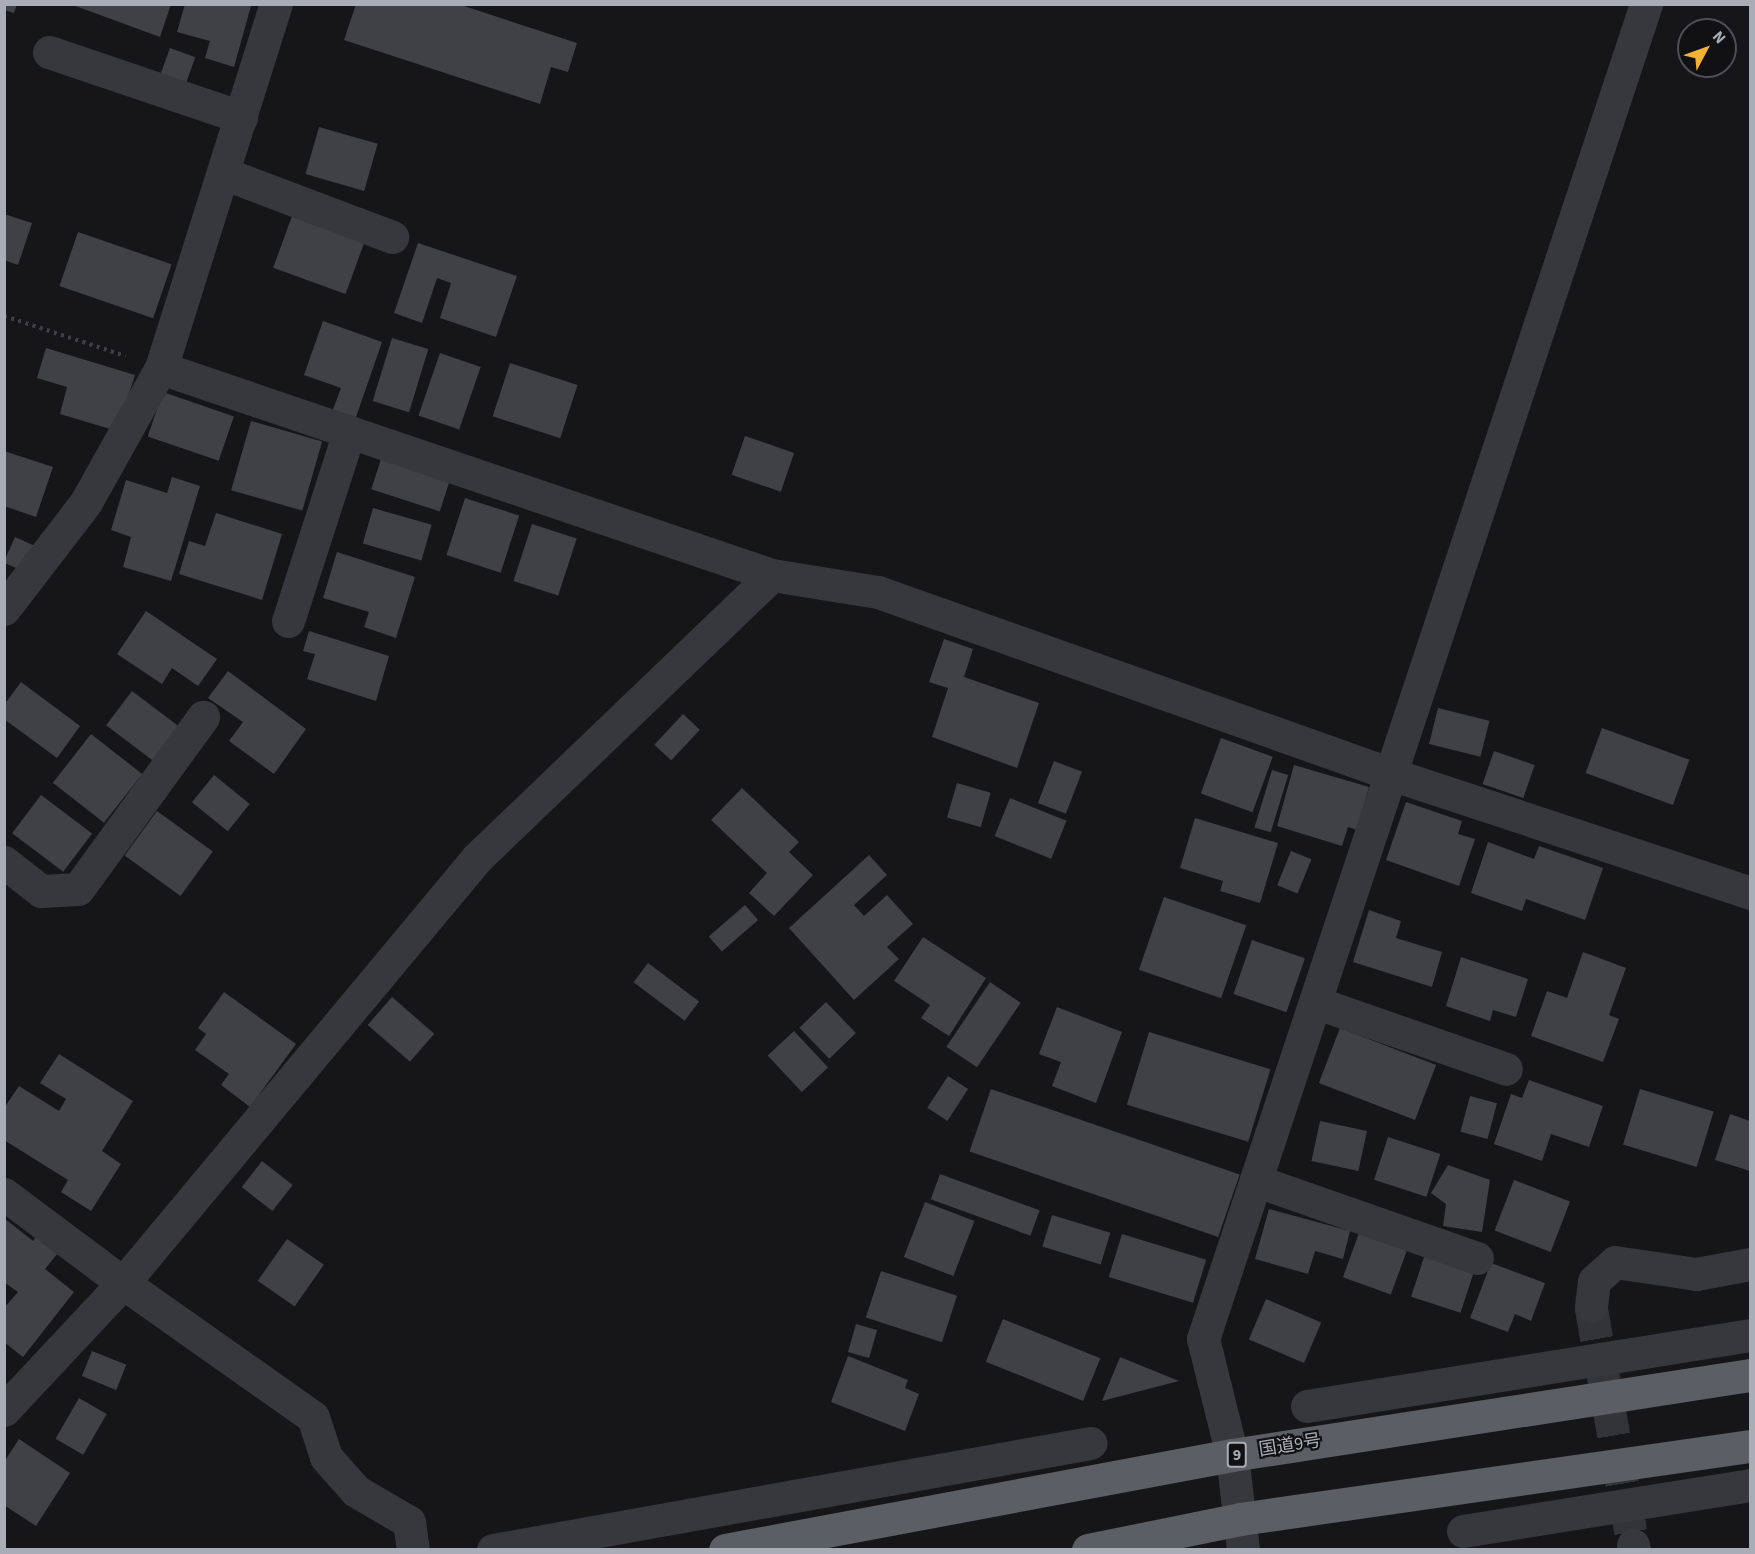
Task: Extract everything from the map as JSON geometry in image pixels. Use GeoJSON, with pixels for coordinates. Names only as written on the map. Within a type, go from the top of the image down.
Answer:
{"type":"FeatureCollection","features":[{"type":"Feature","properties":{"kind":"highway","name":"国道9号"},"geometry":{"type":"LineString","coordinates":[[739,1547],[1232,1455],[1750,1375]]}},
{"type":"Feature","properties":{"kind":"highway"},"geometry":{"type":"LineString","coordinates":[[1088,1550],[1242,1534],[1643,1461],[1750,1446]]}},
{"type":"Feature","properties":{"kind":"street"},"geometry":{"type":"LineString","coordinates":[[4,609],[86,502],[161,368],[276,4]]}},
{"type":"Feature","properties":{"kind":"street"},"geometry":{"type":"LineString","coordinates":[[1242,1534],[1232,1455],[1203,1339],[1394,775],[1646,4]]}},
{"type":"Feature","properties":{"kind":"street"},"geometry":{"type":"LineString","coordinates":[[49,52],[241,117]]}},
{"type":"Feature","properties":{"kind":"street"},"geometry":{"type":"LineString","coordinates":[[223,173],[392,237]]}},
{"type":"Feature","properties":{"kind":"street"},"geometry":{"type":"LineString","coordinates":[[161,368],[772,575],[878,592],[1394,775],[1750,893]]}},
{"type":"Feature","properties":{"kind":"street"},"geometry":{"type":"LineString","coordinates":[[288,621],[349,432]]}},
{"type":"Feature","properties":{"kind":"street"},"geometry":{"type":"LineString","coordinates":[[4,1410],[123,1283],[477,858],[772,575]]}},
{"type":"Feature","properties":{"kind":"street"},"geometry":{"type":"LineString","coordinates":[[4,862],[41,891],[78,889],[203,717]]}},
{"type":"Feature","properties":{"kind":"street"},"geometry":{"type":"LineString","coordinates":[[1317,1003],[1506,1069]]}},
{"type":"Feature","properties":{"kind":"street"},"geometry":{"type":"LineString","coordinates":[[1257,1181],[1477,1258]]}},
{"type":"Feature","properties":{"kind":"street"},"geometry":{"type":"LineString","coordinates":[[4,1194],[123,1283],[313,1417],[326,1457],[356,1491],[409,1522],[413,1550]]}},
{"type":"Feature","properties":{"kind":"street"},"geometry":{"type":"LineString","coordinates":[[1591,1306],[1594,1281],[1615,1262],[1696,1274],[1750,1264]]}},
{"type":"Feature","properties":{"kind":"street"},"geometry":{"type":"LineString","coordinates":[[1307,1406],[1750,1335]]}},
{"type":"Feature","properties":{"kind":"street"},"geometry":{"type":"LineString","coordinates":[[1379,1432],[1423,1388]]}},
{"type":"Feature","properties":{"kind":"street"},"geometry":{"type":"LineString","coordinates":[[494,1550],[1090,1443]]}},
{"type":"Feature","properties":{"kind":"street"},"geometry":{"type":"LineString","coordinates":[[1643,1461],[1706,1491]]}},
{"type":"Feature","properties":{"kind":"street"},"geometry":{"type":"LineString","coordinates":[[1463,1531],[1750,1485]]}},
{"type":"Feature","properties":{"kind":"street"},"geometry":{"type":"LineString","coordinates":[[687,1515],[739,1547]]}},
{"type":"Feature","properties":{"kind":"path"},"geometry":{"type":"LineString","coordinates":[[4,316],[161,368]]}},
{"type":"Feature","properties":{"kind":"building"},"geometry":{"type":"Polygon","coordinates":[[[4,4],[17,4],[14,13],[4,10],[4,4]]]}},
{"type":"Feature","properties":{"kind":"building"},"geometry":{"type":"Polygon","coordinates":[[[70,4],[171,4],[160,37],[70,4]]]}},
{"type":"Feature","properties":{"kind":"building"},"geometry":{"type":"Polygon","coordinates":[[[185,4],[251,6],[234,67],[205,58],[210,41],[177,32],[185,4]]]}},
{"type":"Feature","properties":{"kind":"building"},"geometry":{"type":"Polygon","coordinates":[[[356,4],[458,4],[577,43],[568,72],[551,67],[540,104],[344,40],[356,4]]]}},
{"type":"Feature","properties":{"kind":"building"},"geometry":{"type":"Polygon","coordinates":[[[170,48],[195,57],[185,85],[160,76],[170,48]]]}},
{"type":"Feature","properties":{"kind":"building"},"geometry":{"type":"Polygon","coordinates":[[[319,127],[378,144],[364,191],[305,174],[319,127]]]}},
{"type":"Feature","properties":{"kind":"building"},"geometry":{"type":"Polygon","coordinates":[[[4,214],[32,223],[18,265],[4,260],[4,214]]]}},
{"type":"Feature","properties":{"kind":"building"},"geometry":{"type":"Polygon","coordinates":[[[292,216],[364,242],[346,294],[273,268],[292,216]]]}},
{"type":"Feature","properties":{"kind":"building"},"geometry":{"type":"Polygon","coordinates":[[[78,232],[172,264],[153,318],[59,286],[78,232]]]}},
{"type":"Feature","properties":{"kind":"building"},"geometry":{"type":"Polygon","coordinates":[[[418,243],[517,276],[496,337],[440,318],[451,283],[437,278],[422,323],[394,313],[418,243]]]}},
{"type":"Feature","properties":{"kind":"building"},"geometry":{"type":"Polygon","coordinates":[[[323,321],[382,342],[355,420],[332,412],[341,388],[304,375],[323,321]]]}},
{"type":"Feature","properties":{"kind":"building"},"geometry":{"type":"Polygon","coordinates":[[[392,338],[428,349],[409,412],[373,401],[392,338]]]}},
{"type":"Feature","properties":{"kind":"building"},"geometry":{"type":"Polygon","coordinates":[[[46,348],[135,375],[117,431],[60,414],[67,387],[37,378],[46,348]]]}},
{"type":"Feature","properties":{"kind":"building"},"geometry":{"type":"Polygon","coordinates":[[[440,353],[481,367],[459,429],[419,415],[440,353]]]}},
{"type":"Feature","properties":{"kind":"building"},"geometry":{"type":"Polygon","coordinates":[[[510,363],[578,385],[560,438],[493,416],[510,363]]]}},
{"type":"Feature","properties":{"kind":"building"},"geometry":{"type":"Polygon","coordinates":[[[163,392],[234,416],[219,461],[148,436],[163,392]]]}},
{"type":"Feature","properties":{"kind":"building"},"geometry":{"type":"Polygon","coordinates":[[[251,421],[322,441],[302,511],[231,490],[251,421]]]}},
{"type":"Feature","properties":{"kind":"building"},"geometry":{"type":"Polygon","coordinates":[[[745,436],[794,453],[781,492],[732,475],[745,436]]]}},
{"type":"Feature","properties":{"kind":"building"},"geometry":{"type":"Polygon","coordinates":[[[4,451],[53,467],[36,517],[4,506],[4,451]]]}},
{"type":"Feature","properties":{"kind":"building"},"geometry":{"type":"Polygon","coordinates":[[[383,453],[451,475],[440,511],[371,489],[383,453]]]}},
{"type":"Feature","properties":{"kind":"building"},"geometry":{"type":"Polygon","coordinates":[[[172,477],[200,486],[171,581],[123,567],[131,537],[111,530],[126,480],[167,493],[172,477]]]}},
{"type":"Feature","properties":{"kind":"building"},"geometry":{"type":"Polygon","coordinates":[[[465,498],[519,516],[501,573],[446,555],[465,498]]]}},
{"type":"Feature","properties":{"kind":"building"},"geometry":{"type":"Polygon","coordinates":[[[373,508],[432,525],[421,560],[363,544],[373,508]]]}},
{"type":"Feature","properties":{"kind":"building"},"geometry":{"type":"Polygon","coordinates":[[[216,513],[282,534],[262,600],[179,574],[189,541],[205,546],[216,513]]]}},
{"type":"Feature","properties":{"kind":"building"},"geometry":{"type":"Polygon","coordinates":[[[532,524],[577,539],[558,596],[513,581],[532,524]]]}},
{"type":"Feature","properties":{"kind":"building"},"geometry":{"type":"Polygon","coordinates":[[[15,537],[35,546],[24,572],[4,563],[15,537]]]}},
{"type":"Feature","properties":{"kind":"building"},"geometry":{"type":"Polygon","coordinates":[[[337,552],[415,577],[396,638],[364,627],[369,612],[323,598],[337,552]]]}},
{"type":"Feature","properties":{"kind":"building"},"geometry":{"type":"Polygon","coordinates":[[[146,611],[217,659],[198,686],[172,668],[162,684],[117,654],[146,611]]]}},
{"type":"Feature","properties":{"kind":"building"},"geometry":{"type":"Polygon","coordinates":[[[309,631],[389,656],[376,701],[307,679],[315,654],[303,651],[309,631]]]}},
{"type":"Feature","properties":{"kind":"building"},"geometry":{"type":"Polygon","coordinates":[[[944,639],[973,649],[964,677],[1039,703],[1017,768],[932,737],[948,688],[929,682],[944,639]]]}},
{"type":"Feature","properties":{"kind":"building"},"geometry":{"type":"Polygon","coordinates":[[[228,671],[306,729],[274,774],[229,741],[243,722],[208,698],[228,671]]]}},
{"type":"Feature","properties":{"kind":"building"},"geometry":{"type":"Polygon","coordinates":[[[21,682],[80,726],[57,758],[4,719],[4,705],[21,682]]]}},
{"type":"Feature","properties":{"kind":"building"},"geometry":{"type":"Polygon","coordinates":[[[132,691],[178,726],[152,760],[106,725],[132,691]]]}},
{"type":"Feature","properties":{"kind":"building"},"geometry":{"type":"Polygon","coordinates":[[[1438,708],[1489,721],[1480,757],[1429,744],[1438,708]]]}},
{"type":"Feature","properties":{"kind":"building"},"geometry":{"type":"Polygon","coordinates":[[[683,714],[700,730],[671,760],[654,745],[683,714]]]}},
{"type":"Feature","properties":{"kind":"building"},"geometry":{"type":"Polygon","coordinates":[[[1602,728],[1689,760],[1673,805],[1586,773],[1602,728]]]}},
{"type":"Feature","properties":{"kind":"building"},"geometry":{"type":"Polygon","coordinates":[[[91,734],[142,774],[104,823],[53,783],[91,734]]]}},
{"type":"Feature","properties":{"kind":"building"},"geometry":{"type":"Polygon","coordinates":[[[1221,738],[1273,757],[1253,812],[1201,793],[1221,738]]]}},
{"type":"Feature","properties":{"kind":"building"},"geometry":{"type":"Polygon","coordinates":[[[1494,751],[1535,765],[1523,798],[1483,784],[1494,751]]]}},
{"type":"Feature","properties":{"kind":"building"},"geometry":{"type":"Polygon","coordinates":[[[1054,761],[1082,772],[1066,814],[1038,803],[1054,761]]]}},
{"type":"Feature","properties":{"kind":"building"},"geometry":{"type":"Polygon","coordinates":[[[1294,765],[1369,787],[1357,830],[1348,827],[1342,846],[1277,826],[1294,765]]]}},
{"type":"Feature","properties":{"kind":"building"},"geometry":{"type":"Polygon","coordinates":[[[1272,770],[1288,775],[1271,832],[1254,827],[1272,770]]]}},
{"type":"Feature","properties":{"kind":"building"},"geometry":{"type":"Polygon","coordinates":[[[214,775],[250,804],[228,831],[192,802],[214,775]]]}},
{"type":"Feature","properties":{"kind":"building"},"geometry":{"type":"Polygon","coordinates":[[[957,783],[991,793],[981,827],[947,818],[957,783]]]}},
{"type":"Feature","properties":{"kind":"building"},"geometry":{"type":"Polygon","coordinates":[[[742,788],[799,842],[789,852],[813,875],[774,916],[749,893],[767,873],[711,820],[742,788]]]}},
{"type":"Feature","properties":{"kind":"building"},"geometry":{"type":"Polygon","coordinates":[[[41,795],[92,834],[63,872],[12,833],[41,795]]]}},
{"type":"Feature","properties":{"kind":"building"},"geometry":{"type":"Polygon","coordinates":[[[1010,798],[1067,821],[1051,859],[995,836],[1010,798]]]}},
{"type":"Feature","properties":{"kind":"building"},"geometry":{"type":"Polygon","coordinates":[[[1406,802],[1462,821],[1458,834],[1475,839],[1459,886],[1386,860],[1406,802]]]}},
{"type":"Feature","properties":{"kind":"building"},"geometry":{"type":"Polygon","coordinates":[[[157,811],[213,852],[180,896],[125,855],[157,811]]]}},
{"type":"Feature","properties":{"kind":"building"},"geometry":{"type":"Polygon","coordinates":[[[1195,818],[1278,843],[1260,903],[1220,891],[1223,881],[1180,868],[1195,818]]]}},
{"type":"Feature","properties":{"kind":"building"},"geometry":{"type":"Polygon","coordinates":[[[1488,842],[1534,859],[1539,846],[1603,868],[1585,920],[1526,899],[1522,911],[1471,893],[1488,842]]]}},
{"type":"Feature","properties":{"kind":"building"},"geometry":{"type":"Polygon","coordinates":[[[1291,851],[1311,859],[1298,894],[1277,885],[1291,851]]]}},
{"type":"Feature","properties":{"kind":"building"},"geometry":{"type":"Polygon","coordinates":[[[869,855],[887,875],[854,905],[864,916],[887,895],[913,924],[887,947],[899,959],[854,1000],[789,928],[869,855]]]}},
{"type":"Feature","properties":{"kind":"building"},"geometry":{"type":"Polygon","coordinates":[[[1164,897],[1246,925],[1221,998],[1139,970],[1164,897]]]}},
{"type":"Feature","properties":{"kind":"building"},"geometry":{"type":"Polygon","coordinates":[[[745,905],[758,920],[722,952],[709,936],[745,905]]]}},
{"type":"Feature","properties":{"kind":"building"},"geometry":{"type":"Polygon","coordinates":[[[1369,910],[1401,921],[1396,938],[1442,952],[1432,987],[1353,962],[1369,910]]]}},
{"type":"Feature","properties":{"kind":"building"},"geometry":{"type":"Polygon","coordinates":[[[923,937],[986,978],[949,1036],[921,1018],[930,1005],[894,981],[923,937]]]}},
{"type":"Feature","properties":{"kind":"building"},"geometry":{"type":"Polygon","coordinates":[[[1252,940],[1305,958],[1286,1012],[1233,994],[1252,940]]]}},
{"type":"Feature","properties":{"kind":"building"},"geometry":{"type":"Polygon","coordinates":[[[1583,952],[1626,968],[1609,1015],[1619,1019],[1603,1062],[1531,1036],[1547,991],[1567,998],[1583,952]]]}},
{"type":"Feature","properties":{"kind":"building"},"geometry":{"type":"Polygon","coordinates":[[[1461,957],[1528,979],[1516,1017],[1493,1010],[1490,1021],[1446,1006],[1461,957]]]}},
{"type":"Feature","properties":{"kind":"building"},"geometry":{"type":"Polygon","coordinates":[[[648,963],[699,1002],[685,1021],[634,982],[648,963]]]}},
{"type":"Feature","properties":{"kind":"building"},"geometry":{"type":"Polygon","coordinates":[[[990,982],[1021,1003],[977,1067],[946,1047],[990,982]]]}},
{"type":"Feature","properties":{"kind":"building"},"geometry":{"type":"Polygon","coordinates":[[[224,992],[296,1044],[250,1107],[221,1085],[229,1074],[195,1050],[206,1034],[198,1028],[224,992]]]}},
{"type":"Feature","properties":{"kind":"building"},"geometry":{"type":"Polygon","coordinates":[[[392,997],[434,1034],[410,1062],[368,1025],[392,997]]]}},
{"type":"Feature","properties":{"kind":"building"},"geometry":{"type":"Polygon","coordinates":[[[826,1002],[856,1033],[829,1059],[799,1028],[826,1002]]]}},
{"type":"Feature","properties":{"kind":"building"},"geometry":{"type":"Polygon","coordinates":[[[1057,1007],[1122,1032],[1096,1103],[1052,1086],[1061,1062],[1039,1054],[1057,1007]]]}},
{"type":"Feature","properties":{"kind":"building"},"geometry":{"type":"Polygon","coordinates":[[[1340,1028],[1436,1065],[1415,1120],[1319,1083],[1340,1028]]]}},
{"type":"Feature","properties":{"kind":"building"},"geometry":{"type":"Polygon","coordinates":[[[794,1031],[828,1068],[802,1092],[768,1056],[794,1031]]]}},
{"type":"Feature","properties":{"kind":"building"},"geometry":{"type":"Polygon","coordinates":[[[1149,1032],[1270,1069],[1248,1142],[1127,1105],[1149,1032]]]}},
{"type":"Feature","properties":{"kind":"building"},"geometry":{"type":"Polygon","coordinates":[[[59,1054],[133,1101],[102,1151],[121,1164],[91,1211],[61,1192],[68,1180],[4,1140],[4,1108],[19,1086],[59,1111],[66,1099],[40,1083],[59,1054]]]}},
{"type":"Feature","properties":{"kind":"building"},"geometry":{"type":"Polygon","coordinates":[[[948,1076],[968,1089],[947,1121],[927,1108],[948,1076]]]}},
{"type":"Feature","properties":{"kind":"building"},"geometry":{"type":"Polygon","coordinates":[[[1529,1080],[1603,1106],[1589,1147],[1551,1134],[1542,1161],[1494,1144],[1511,1094],[1522,1098],[1529,1080]]]}},
{"type":"Feature","properties":{"kind":"building"},"geometry":{"type":"Polygon","coordinates":[[[991,1089],[1240,1175],[1218,1237],[970,1151],[991,1089]]]}},
{"type":"Feature","properties":{"kind":"building"},"geometry":{"type":"Polygon","coordinates":[[[1640,1089],[1714,1112],[1697,1167],[1623,1144],[1640,1089]]]}},
{"type":"Feature","properties":{"kind":"building"},"geometry":{"type":"Polygon","coordinates":[[[1470,1096],[1497,1103],[1487,1139],[1460,1132],[1470,1096]]]}},
{"type":"Feature","properties":{"kind":"building"},"geometry":{"type":"Polygon","coordinates":[[[1730,1114],[1750,1121],[1750,1171],[1715,1160],[1730,1114]]]}},
{"type":"Feature","properties":{"kind":"building"},"geometry":{"type":"Polygon","coordinates":[[[1320,1121],[1367,1131],[1358,1171],[1311,1161],[1320,1121]]]}},
{"type":"Feature","properties":{"kind":"building"},"geometry":{"type":"Polygon","coordinates":[[[1388,1137],[1440,1154],[1426,1197],[1374,1180],[1388,1137]]]}},
{"type":"Feature","properties":{"kind":"building"},"geometry":{"type":"Polygon","coordinates":[[[262,1161],[293,1185],[272,1211],[242,1187],[262,1161]]]}},
{"type":"Feature","properties":{"kind":"building"},"geometry":{"type":"Polygon","coordinates":[[[1448,1165],[1490,1180],[1482,1232],[1443,1226],[1446,1204],[1431,1193],[1448,1165]]]}},
{"type":"Feature","properties":{"kind":"building"},"geometry":{"type":"Polygon","coordinates":[[[940,1174],[1040,1210],[1030,1236],[931,1199],[940,1174]]]}},
{"type":"Feature","properties":{"kind":"building"},"geometry":{"type":"Polygon","coordinates":[[[1514,1180],[1570,1202],[1551,1252],[1495,1230],[1514,1180]]]}},
{"type":"Feature","properties":{"kind":"building"},"geometry":{"type":"Polygon","coordinates":[[[925,1202],[974,1221],[953,1276],[904,1257],[925,1202]]]}},
{"type":"Feature","properties":{"kind":"building"},"geometry":{"type":"Polygon","coordinates":[[[1269,1209],[1350,1231],[1343,1259],[1315,1251],[1308,1274],[1255,1259],[1269,1209]]]}},
{"type":"Feature","properties":{"kind":"building"},"geometry":{"type":"Polygon","coordinates":[[[1052,1215],[1110,1233],[1101,1264],[1042,1247],[1052,1215]]]}},
{"type":"Feature","properties":{"kind":"building"},"geometry":{"type":"Polygon","coordinates":[[[4,1218],[33,1241],[40,1231],[62,1248],[45,1269],[74,1292],[23,1357],[4,1342],[4,1308],[18,1292],[4,1282],[4,1218]]]}},
{"type":"Feature","properties":{"kind":"building"},"geometry":{"type":"Polygon","coordinates":[[[1359,1233],[1407,1250],[1391,1295],[1343,1277],[1359,1233]]]}},
{"type":"Feature","properties":{"kind":"building"},"geometry":{"type":"Polygon","coordinates":[[[1122,1234],[1206,1260],[1193,1303],[1109,1277],[1122,1234]]]}},
{"type":"Feature","properties":{"kind":"building"},"geometry":{"type":"Polygon","coordinates":[[[287,1239],[324,1265],[295,1307],[258,1281],[287,1239]]]}},
{"type":"Feature","properties":{"kind":"building"},"geometry":{"type":"Polygon","coordinates":[[[1425,1254],[1474,1270],[1461,1313],[1411,1297],[1425,1254]]]}},
{"type":"Feature","properties":{"kind":"building"},"geometry":{"type":"Polygon","coordinates":[[[1491,1263],[1545,1283],[1531,1321],[1515,1314],[1508,1332],[1470,1318],[1491,1263]]]}},
{"type":"Feature","properties":{"kind":"building"},"geometry":{"type":"Polygon","coordinates":[[[881,1271],[957,1296],[942,1342],[866,1318],[881,1271]]]}},
{"type":"Feature","properties":{"kind":"building"},"geometry":{"type":"Polygon","coordinates":[[[1266,1299],[1321,1322],[1304,1363],[1249,1340],[1266,1299]]]}},
{"type":"Feature","properties":{"kind":"building"},"geometry":{"type":"Polygon","coordinates":[[[1003,1319],[1100,1358],[1083,1401],[986,1362],[1003,1319]]]}},
{"type":"Feature","properties":{"kind":"building"},"geometry":{"type":"Polygon","coordinates":[[[856,1324],[877,1330],[869,1358],[848,1352],[856,1324]]]}},
{"type":"Feature","properties":{"kind":"building"},"geometry":{"type":"Polygon","coordinates":[[[92,1351],[126,1365],[116,1390],[82,1376],[92,1351]]]}},
{"type":"Feature","properties":{"kind":"building"},"geometry":{"type":"Polygon","coordinates":[[[848,1356],[908,1380],[905,1388],[919,1394],[905,1431],[831,1402],[848,1356]]]}},
{"type":"Feature","properties":{"kind":"building"},"geometry":{"type":"Polygon","coordinates":[[[1120,1357],[1179,1381],[1102,1401],[1120,1357]]]}},
{"type":"Feature","properties":{"kind":"building"},"geometry":{"type":"Polygon","coordinates":[[[79,1398],[107,1414],[83,1455],[56,1439],[79,1398]]]}},
{"type":"Feature","properties":{"kind":"building"},"geometry":{"type":"Polygon","coordinates":[[[19,1439],[70,1473],[36,1526],[4,1505],[4,1462],[19,1439]]]}},
{"type":"Feature","properties":{"kind":"tunnel"},"geometry":{"type":"LineString","coordinates":[[1591,1306],[1633,1545]]}}]}
